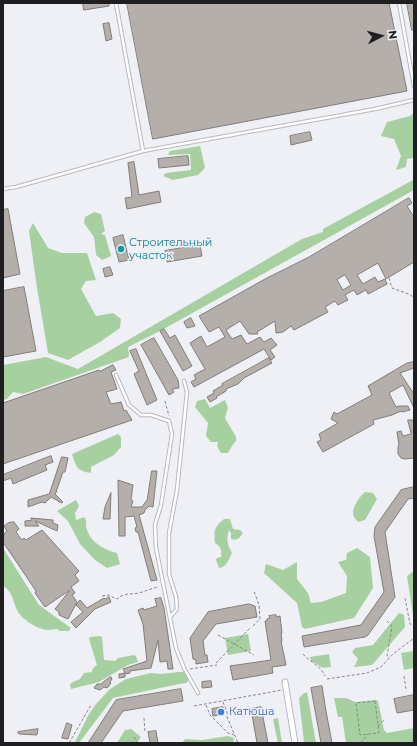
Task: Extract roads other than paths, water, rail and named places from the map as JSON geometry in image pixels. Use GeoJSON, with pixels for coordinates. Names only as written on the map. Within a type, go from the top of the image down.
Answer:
{"type":"FeatureCollection","features":[{"type":"Feature","properties":{"kind":"street"},"geometry":{"type":"LineString","coordinates":[[285,682],[295,743]]}},
{"type":"Feature","properties":{"kind":"lane"},"geometry":{"type":"LineString","coordinates":[[116,3],[143,152]]}},
{"type":"Feature","properties":{"kind":"lane"},"geometry":{"type":"LineString","coordinates":[[399,3],[414,86]]}},
{"type":"Feature","properties":{"kind":"lane"},"geometry":{"type":"LineString","coordinates":[[3,189],[16,187],[143,152],[414,100]]}},
{"type":"Feature","properties":{"kind":"lane"},"geometry":{"type":"LineString","coordinates":[[116,374],[129,405],[140,415],[151,416],[169,421],[172,434],[161,505],[156,525],[156,548],[176,648],[184,668],[198,693]]}},
{"type":"Feature","properties":{"kind":"lane"},"geometry":{"type":"LineString","coordinates":[[170,617],[177,609],[176,597],[169,574],[169,533],[177,490],[187,392],[184,381]]}},
{"type":"Feature","properties":{"kind":"place","name":"Строительный участок"},"geometry":{"type":"Point","coordinates":[121,249]}},
{"type":"Feature","properties":{"kind":"place","name":"Катюша"},"geometry":{"type":"Point","coordinates":[221,712]}}]}
